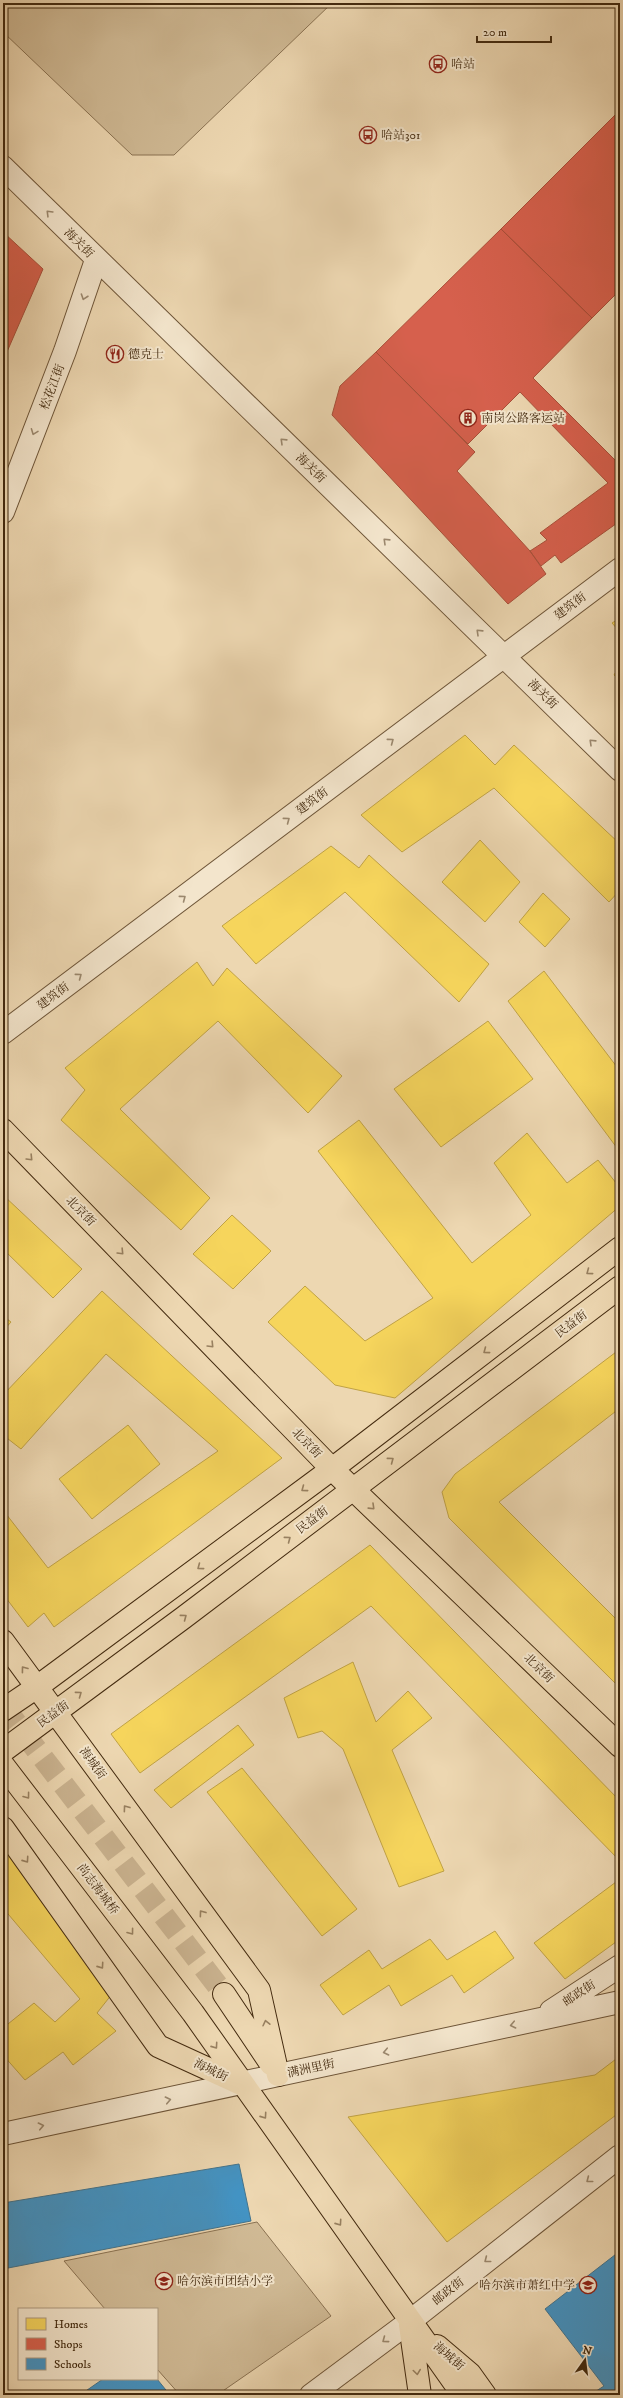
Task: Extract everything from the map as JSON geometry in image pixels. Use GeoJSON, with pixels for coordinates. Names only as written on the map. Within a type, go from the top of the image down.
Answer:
{"type":"FeatureCollection","features":[{"type":"Feature","properties":{"kind":"main road","name":"北京街"},"geometry":{"type":"LineString","coordinates":[[3,1130],[332,1469],[620,1746]]}},
{"type":"Feature","properties":{"kind":"main road"},"geometry":{"type":"LineString","coordinates":[[3,1710],[37,1687],[332,1469],[620,1248]]}},
{"type":"Feature","properties":{"kind":"main road","name":"民益街"},"geometry":{"type":"LineString","coordinates":[[3,1751],[353,1489],[620,1286]]}},
{"type":"Feature","properties":{"kind":"main road","name":"海城街"},"geometry":{"type":"LineString","coordinates":[[3,1641],[259,1990],[278,2075]]}},
{"type":"Feature","properties":{"kind":"main road","name":"尚志海城桥"},"geometry":{"type":"LineString","coordinates":[[3,1765],[193,2014],[242,2084]]}},
{"type":"Feature","properties":{"kind":"main road","name":"海城街"},"geometry":{"type":"LineString","coordinates":[[3,1828],[158,2046],[242,2084],[462,2395]]}},
{"type":"Feature","properties":{"kind":"main road"},"geometry":{"type":"LineString","coordinates":[[224,1994],[278,2075]]}},
{"type":"Feature","properties":{"kind":"main road","name":"海城街"},"geometry":{"type":"LineString","coordinates":[[409,2322],[420,2395]]}},
{"type":"Feature","properties":{"kind":"main road","name":"海城街"},"geometry":{"type":"LineString","coordinates":[[409,2322],[470,2374],[485,2395]]}},
{"type":"Feature","properties":{"kind":"street","name":"海关街"},"geometry":{"type":"LineString","coordinates":[[3,167],[96,260],[620,770]]}},
{"type":"Feature","properties":{"kind":"street","name":"松花江街"},"geometry":{"type":"LineString","coordinates":[[3,512],[66,351],[96,260]]}},
{"type":"Feature","properties":{"kind":"street","name":"建筑街"},"geometry":{"type":"LineString","coordinates":[[3,1033],[620,569]]}},
{"type":"Feature","properties":{"kind":"street","name":"邮政街"},"geometry":{"type":"LineString","coordinates":[[539,2019],[620,1966]]}},
{"type":"Feature","properties":{"kind":"street","name":"满洲里街"},"geometry":{"type":"LineString","coordinates":[[3,2134],[620,2002]]}},
{"type":"Feature","properties":{"kind":"street","name":"邮政街"},"geometry":{"type":"LineString","coordinates":[[311,2395],[409,2322],[620,2156]]}},
{"type":"Feature","properties":{"kind":"shaded area"},"geometry":{"type":"Polygon","coordinates":[[[3,3],[332,3],[174,155],[132,155],[3,32],[3,3]]]}},
{"type":"Feature","properties":{"kind":"shaded area"},"geometry":{"type":"Polygon","coordinates":[[[257,2222],[331,2316],[217,2395],[180,2395],[158,2370],[158,2308],[104,2308],[64,2261],[257,2222]]]}},
{"type":"Feature","properties":{"kind":"building: Homes"},"geometry":{"type":"Polygon","coordinates":[[[620,618],[620,632],[612,623],[620,618]]]}},
{"type":"Feature","properties":{"kind":"building: Homes"},"geometry":{"type":"Polygon","coordinates":[[[620,665],[620,681],[614,675],[620,665]]]}},
{"type":"Feature","properties":{"kind":"building: Homes"},"geometry":{"type":"Polygon","coordinates":[[[465,735],[495,765],[514,745],[620,844],[620,890],[609,902],[494,788],[402,852],[361,815],[465,735]]]}},
{"type":"Feature","properties":{"kind":"building: Homes"},"geometry":{"type":"Polygon","coordinates":[[[480,840],[520,882],[485,922],[442,882],[480,840]]]}},
{"type":"Feature","properties":{"kind":"building: Homes"},"geometry":{"type":"Polygon","coordinates":[[[331,846],[359,868],[369,855],[489,964],[459,1002],[345,892],[256,964],[222,926],[331,846]]]}},
{"type":"Feature","properties":{"kind":"building: Homes"},"geometry":{"type":"Polygon","coordinates":[[[543,893],[570,919],[545,947],[519,922],[543,893]]]}},
{"type":"Feature","properties":{"kind":"building: Homes"},"geometry":{"type":"Polygon","coordinates":[[[197,962],[213,986],[227,968],[342,1076],[308,1113],[218,1021],[120,1109],[210,1198],[181,1230],[61,1120],[85,1090],[65,1068],[197,962]]]}},
{"type":"Feature","properties":{"kind":"building: Homes"},"geometry":{"type":"Polygon","coordinates":[[[544,971],[620,1071],[620,1152],[508,1001],[544,971]]]}},
{"type":"Feature","properties":{"kind":"building: Homes"},"geometry":{"type":"Polygon","coordinates":[[[488,1021],[533,1079],[441,1147],[394,1089],[488,1021]]]}},
{"type":"Feature","properties":{"kind":"building: Homes"},"geometry":{"type":"Polygon","coordinates":[[[359,1120],[472,1263],[531,1215],[494,1163],[527,1133],[567,1183],[598,1160],[620,1188],[620,1206],[395,1398],[335,1385],[268,1322],[305,1286],[365,1341],[433,1298],[318,1151],[359,1120]]]}},
{"type":"Feature","properties":{"kind":"building: Homes"},"geometry":{"type":"Polygon","coordinates":[[[3,1195],[82,1269],[53,1298],[3,1249],[3,1195]]]}},
{"type":"Feature","properties":{"kind":"building: Homes"},"geometry":{"type":"Polygon","coordinates":[[[232,1215],[271,1251],[233,1289],[193,1254],[232,1215]]]}},
{"type":"Feature","properties":{"kind":"building: Homes"},"geometry":{"type":"Polygon","coordinates":[[[102,1291],[282,1458],[54,1627],[44,1613],[28,1627],[3,1594],[3,1510],[48,1568],[218,1451],[106,1354],[21,1449],[3,1435],[3,1395],[102,1291]]]}},
{"type":"Feature","properties":{"kind":"building: Homes"},"geometry":{"type":"Polygon","coordinates":[[[3,1316],[11,1322],[3,1331],[3,1316]]]}},
{"type":"Feature","properties":{"kind":"building: Homes"},"geometry":{"type":"Polygon","coordinates":[[[620,1349],[620,1408],[499,1502],[620,1623],[620,1688],[449,1518],[442,1492],[455,1474],[620,1349]]]}},
{"type":"Feature","properties":{"kind":"building: Homes"},"geometry":{"type":"Polygon","coordinates":[[[128,1425],[160,1464],[92,1519],[59,1479],[128,1425]]]}},
{"type":"Feature","properties":{"kind":"building: Homes"},"geometry":{"type":"Polygon","coordinates":[[[370,1545],[620,1801],[620,1861],[371,1606],[140,1773],[111,1734],[370,1545]]]}},
{"type":"Feature","properties":{"kind":"building: Homes"},"geometry":{"type":"Polygon","coordinates":[[[353,1662],[376,1722],[408,1691],[432,1718],[392,1750],[444,1871],[399,1887],[343,1749],[322,1731],[298,1738],[284,1698],[353,1662]]]}},
{"type":"Feature","properties":{"kind":"building: Homes"},"geometry":{"type":"Polygon","coordinates":[[[238,1725],[254,1745],[171,1808],[154,1790],[238,1725]]]}},
{"type":"Feature","properties":{"kind":"building: Homes"},"geometry":{"type":"Polygon","coordinates":[[[242,1768],[357,1909],[322,1936],[207,1792],[242,1768]]]}},
{"type":"Feature","properties":{"kind":"building: Homes"},"geometry":{"type":"Polygon","coordinates":[[[3,1845],[112,1994],[97,2013],[116,2031],[73,2065],[63,2052],[25,2080],[3,2055],[3,2028],[34,2003],[55,2022],[80,1999],[3,1908],[3,1845]]]}},
{"type":"Feature","properties":{"kind":"building: Homes"},"geometry":{"type":"Polygon","coordinates":[[[620,1879],[620,1939],[565,1979],[534,1943],[620,1879]]]}},
{"type":"Feature","properties":{"kind":"building: Homes"},"geometry":{"type":"Polygon","coordinates":[[[495,1931],[514,1958],[464,1993],[452,1975],[401,2006],[389,1985],[343,2015],[320,1985],[369,1950],[382,1969],[430,1939],[447,1960],[495,1931]]]}},
{"type":"Feature","properties":{"kind":"building: Homes"},"geometry":{"type":"Polygon","coordinates":[[[620,2056],[620,2112],[447,2242],[348,2117],[595,2075],[620,2056]]]}},
{"type":"Feature","properties":{"kind":"building: Shops"},"geometry":{"type":"Polygon","coordinates":[[[620,110],[620,290],[592,318],[501,229],[620,110]]]}},
{"type":"Feature","properties":{"kind":"building: Shops","name":"南岗公路客运站"},"geometry":{"type":"Polygon","coordinates":[[[501,229],[592,318],[533,378],[620,465],[620,521],[561,563],[555,555],[541,566],[530,551],[547,540],[540,533],[608,483],[520,392],[468,444],[376,352],[501,229]]]}},
{"type":"Feature","properties":{"kind":"building: Shops"},"geometry":{"type":"Polygon","coordinates":[[[3,232],[43,269],[3,361],[3,232]]]}},
{"type":"Feature","properties":{"kind":"building: Shops"},"geometry":{"type":"Polygon","coordinates":[[[376,352],[475,452],[457,471],[530,551],[546,574],[508,604],[332,415],[340,386],[376,352]]]}},
{"type":"Feature","properties":{"kind":"building: Schools"},"geometry":{"type":"Polygon","coordinates":[[[239,2164],[251,2221],[3,2269],[3,2203],[239,2164]]]}},
{"type":"Feature","properties":{"kind":"building: Schools"},"geometry":{"type":"Polygon","coordinates":[[[620,2251],[620,2395],[590,2395],[604,2386],[545,2309],[620,2251]]]}},
{"type":"Feature","properties":{"kind":"building: Schools"},"geometry":{"type":"Polygon","coordinates":[[[102,2380],[158,2380],[170,2395],[80,2395],[102,2380]]]}},
{"type":"Feature","properties":{"kind":"tunnel"},"geometry":{"type":"LineString","coordinates":[[3,1706],[224,1994]]}},
{"type":"Feature","properties":{"kind":"place","name":"哈站"},"geometry":{"type":"Point","coordinates":[438,64]}},
{"type":"Feature","properties":{"kind":"place","name":"哈站301"},"geometry":{"type":"Point","coordinates":[368,135]}},
{"type":"Feature","properties":{"kind":"place","name":"德克士"},"geometry":{"type":"Point","coordinates":[115,354]}},
{"type":"Feature","properties":{"kind":"place","name":"南岗公路客运站"},"geometry":{"type":"Point","coordinates":[468,418]}},
{"type":"Feature","properties":{"kind":"place","name":"哈尔滨市团结小学"},"geometry":{"type":"Point","coordinates":[164,2281]}},
{"type":"Feature","properties":{"kind":"place","name":"哈尔滨市萧红中学"},"geometry":{"type":"Point","coordinates":[588,2285]}}]}
